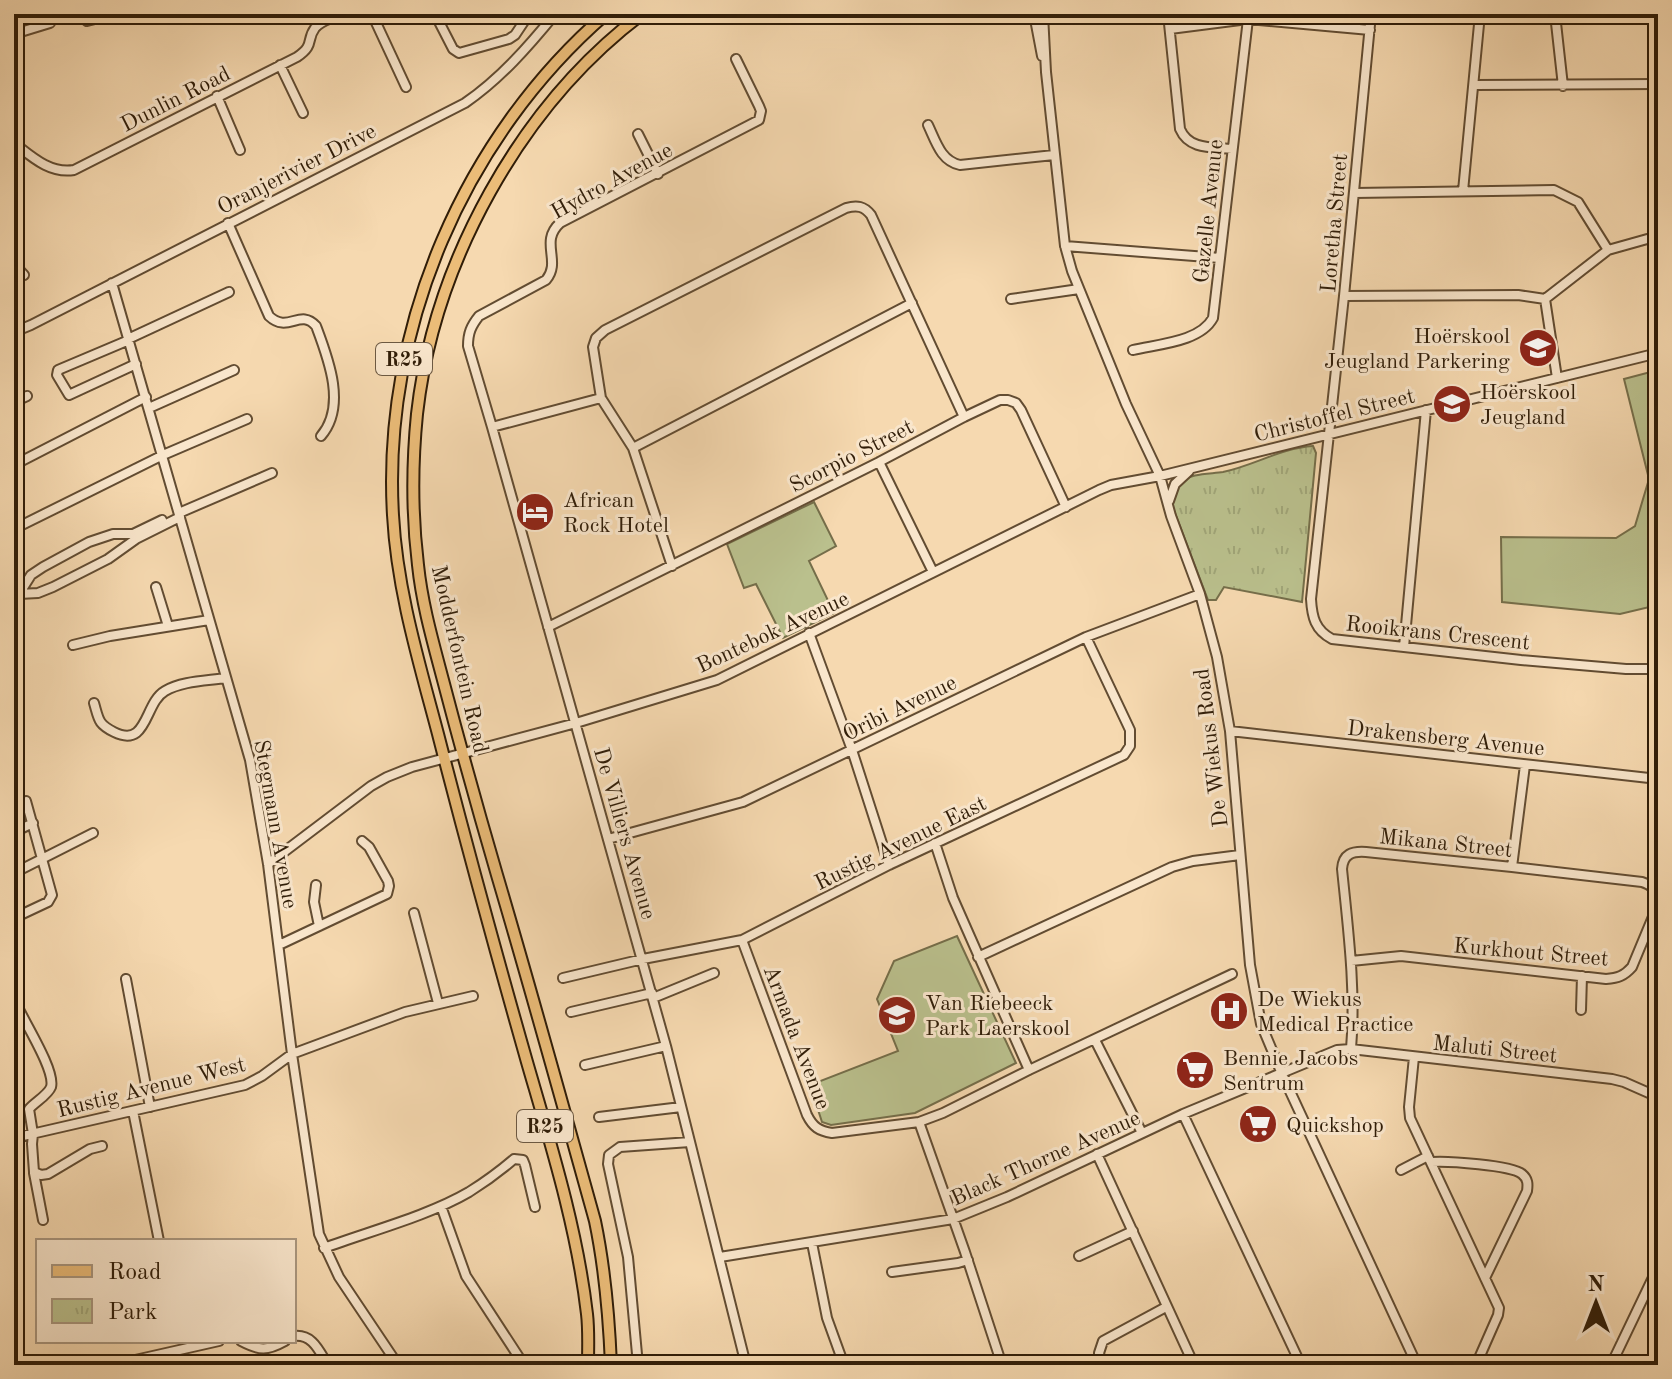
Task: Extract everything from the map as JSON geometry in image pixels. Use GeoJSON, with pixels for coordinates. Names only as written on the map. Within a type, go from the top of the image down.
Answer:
{"type":"FeatureCollection","features":[{"type":"Feature","properties":{"kind":"main road","name":"Modderfontein Road"},"geometry":{"type":"LineString","coordinates":[[588,1365],[587,1318],[572,1225],[479,891],[406,612],[397,562],[391,461],[395,410],[418,304],[465,192],[503,129],[567,52],[606,14]]}},
{"type":"Feature","properties":{"kind":"main road","name":"Modderfontein Road"},"geometry":{"type":"LineString","coordinates":[[611,1365],[606,1278],[595,1221],[462,753],[427,616],[418,565],[414,465],[417,414],[425,367],[441,307],[479,213],[502,171],[557,94],[589,60],[642,14]]}},
{"type":"Feature","properties":{"kind":"street"},"geometry":{"type":"LineString","coordinates":[[87,21],[115,14]]}},
{"type":"Feature","properties":{"kind":"street","name":"Dunlin Road"},"geometry":{"type":"LineString","coordinates":[[14,143],[48,168],[74,170],[305,51],[317,25],[340,14]]}},
{"type":"Feature","properties":{"kind":"street"},"geometry":{"type":"LineString","coordinates":[[372,14],[406,87]]}},
{"type":"Feature","properties":{"kind":"street"},"geometry":{"type":"LineString","coordinates":[[435,14],[453,49],[459,53],[509,39],[527,17]]}},
{"type":"Feature","properties":{"kind":"street","name":"Oranjerivier Drive"},"geometry":{"type":"LineString","coordinates":[[14,334],[465,103],[490,85],[555,14]]}},
{"type":"Feature","properties":{"kind":"street","name":"De Wiekus Road"},"geometry":{"type":"LineString","coordinates":[[1034,14],[1046,72]]}},
{"type":"Feature","properties":{"kind":"street","name":"De Wiekus Road"},"geometry":{"type":"LineString","coordinates":[[1043,14],[1046,72],[1065,246],[1072,271],[1126,404],[1160,476],[1200,594],[1217,657],[1230,731],[1250,965],[1261,1024],[1417,1365]]}},
{"type":"Feature","properties":{"kind":"street"},"geometry":{"type":"LineString","coordinates":[[1168,14],[1183,136],[1191,144],[1232,149]]}},
{"type":"Feature","properties":{"kind":"street","name":"Loretha Street"},"geometry":{"type":"LineString","coordinates":[[1328,435],[1371,14]]}},
{"type":"Feature","properties":{"kind":"street"},"geometry":{"type":"LineString","coordinates":[[1463,191],[1480,14]]}},
{"type":"Feature","properties":{"kind":"street"},"geometry":{"type":"LineString","coordinates":[[1555,14],[1563,86]]}},
{"type":"Feature","properties":{"kind":"street"},"geometry":{"type":"LineString","coordinates":[[1170,29],[1248,19],[1370,30]]}},
{"type":"Feature","properties":{"kind":"street","name":"Gazelle Avenue"},"geometry":{"type":"LineString","coordinates":[[1133,350],[1203,332],[1213,318],[1248,19]]}},
{"type":"Feature","properties":{"kind":"street"},"geometry":{"type":"LineString","coordinates":[[14,34],[50,23]]}},
{"type":"Feature","properties":{"kind":"street","name":"Hydro Avenue"},"geometry":{"type":"LineString","coordinates":[[479,316],[546,280],[552,268],[550,237],[560,223],[759,120],[761,111],[736,59]]}},
{"type":"Feature","properties":{"kind":"street"},"geometry":{"type":"LineString","coordinates":[[280,65],[303,113]]}},
{"type":"Feature","properties":{"kind":"street"},"geometry":{"type":"LineString","coordinates":[[1475,85],[1658,84]]}},
{"type":"Feature","properties":{"kind":"street"},"geometry":{"type":"LineString","coordinates":[[217,96],[240,150]]}},
{"type":"Feature","properties":{"kind":"street"},"geometry":{"type":"LineString","coordinates":[[928,125],[939,149],[951,163],[960,165],[1054,155]]}},
{"type":"Feature","properties":{"kind":"street"},"geometry":{"type":"LineString","coordinates":[[638,134],[658,174]]}},
{"type":"Feature","properties":{"kind":"street"},"geometry":{"type":"LineString","coordinates":[[1354,193],[1554,190],[1578,202],[1608,250]]}},
{"type":"Feature","properties":{"kind":"street"},"geometry":{"type":"LineString","coordinates":[[672,566],[633,448],[601,398],[593,347],[596,338],[605,330],[846,208],[860,206],[871,215],[964,417]]}},
{"type":"Feature","properties":{"kind":"street"},"geometry":{"type":"LineString","coordinates":[[228,223],[274,322],[282,324],[304,318],[316,326],[333,391],[329,423],[321,436]]}},
{"type":"Feature","properties":{"kind":"street"},"geometry":{"type":"LineString","coordinates":[[1344,296],[1518,295],[1545,299],[1608,250],[1658,236]]}},
{"type":"Feature","properties":{"kind":"street"},"geometry":{"type":"LineString","coordinates":[[1065,246],[1220,258]]}},
{"type":"Feature","properties":{"kind":"street"},"geometry":{"type":"LineString","coordinates":[[14,264],[24,275]]}},
{"type":"Feature","properties":{"kind":"street","name":"Stegmann Avenue"},"geometry":{"type":"LineString","coordinates":[[112,283],[250,760],[268,864],[319,1234],[339,1277],[398,1365]]}},
{"type":"Feature","properties":{"kind":"street"},"geometry":{"type":"LineString","coordinates":[[1011,299],[1079,289]]}},
{"type":"Feature","properties":{"kind":"street"},"geometry":{"type":"LineString","coordinates":[[136,364],[69,395],[57,375],[58,370],[229,292]]}},
{"type":"Feature","properties":{"kind":"street"},"geometry":{"type":"LineString","coordinates":[[1545,299],[1557,378]]}},
{"type":"Feature","properties":{"kind":"street"},"geometry":{"type":"LineString","coordinates":[[633,448],[912,303]]}},
{"type":"Feature","properties":{"kind":"street","name":"De Villiers Avenue"},"geometry":{"type":"LineString","coordinates":[[479,316],[472,324],[468,346],[643,959],[746,1365]]}},
{"type":"Feature","properties":{"kind":"street","name":"Christoffel Street"},"geometry":{"type":"LineString","coordinates":[[1160,476],[1658,353]]}},
{"type":"Feature","properties":{"kind":"street"},"geometry":{"type":"LineString","coordinates":[[149,408],[234,370]]}},
{"type":"Feature","properties":{"kind":"street"},"geometry":{"type":"LineString","coordinates":[[14,402],[27,396]]}},
{"type":"Feature","properties":{"kind":"street"},"geometry":{"type":"LineString","coordinates":[[14,465],[146,397]]}},
{"type":"Feature","properties":{"kind":"street"},"geometry":{"type":"LineString","coordinates":[[492,427],[601,398]]}},
{"type":"Feature","properties":{"kind":"street","name":"Scorpio Street"},"geometry":{"type":"LineString","coordinates":[[548,627],[1000,400],[1016,403],[1021,410],[1066,507]]}},
{"type":"Feature","properties":{"kind":"street"},"geometry":{"type":"LineString","coordinates":[[1404,647],[1426,410]]}},
{"type":"Feature","properties":{"kind":"street"},"geometry":{"type":"LineString","coordinates":[[14,529],[163,455],[247,419]]}},
{"type":"Feature","properties":{"kind":"street","name":"Rooikrans Crescent"},"geometry":{"type":"LineString","coordinates":[[1328,435],[1311,599],[1312,617],[1323,634],[1332,639],[1404,647],[1658,669]]}},
{"type":"Feature","properties":{"kind":"street"},"geometry":{"type":"LineString","coordinates":[[879,462],[933,572]]}},
{"type":"Feature","properties":{"kind":"street"},"geometry":{"type":"LineString","coordinates":[[1168,505],[1178,479],[1197,467]]}},
{"type":"Feature","properties":{"kind":"street"},"geometry":{"type":"LineString","coordinates":[[17,596],[31,575],[89,542],[113,534],[133,534],[272,473]]}},
{"type":"Feature","properties":{"kind":"street","name":"Bontebok Avenue"},"geometry":{"type":"LineString","coordinates":[[268,864],[387,777],[412,767],[576,723],[717,680],[1111,485],[1160,476]]}},
{"type":"Feature","properties":{"kind":"street"},"geometry":{"type":"LineString","coordinates":[[17,596],[53,587],[108,559],[179,514]]}},
{"type":"Feature","properties":{"kind":"street"},"geometry":{"type":"LineString","coordinates":[[156,587],[168,626]]}},
{"type":"Feature","properties":{"kind":"street","name":"Oribi Avenue"},"geometry":{"type":"LineString","coordinates":[[608,839],[743,802],[1086,637],[1200,594]]}},
{"type":"Feature","properties":{"kind":"street"},"geometry":{"type":"LineString","coordinates":[[73,645],[209,620]]}},
{"type":"Feature","properties":{"kind":"street"},"geometry":{"type":"LineString","coordinates":[[809,633],[852,750],[889,865]]}},
{"type":"Feature","properties":{"kind":"street","name":"Rustig Avenue East"},"geometry":{"type":"LineString","coordinates":[[563,978],[742,940],[889,865],[1124,755],[1131,742],[1130,730],[1086,637]]}},
{"type":"Feature","properties":{"kind":"street"},"geometry":{"type":"LineString","coordinates":[[94,703],[104,728],[119,735],[132,736],[140,730],[162,692],[180,685],[226,678]]}},
{"type":"Feature","properties":{"kind":"street","name":"Drakensberg Avenue"},"geometry":{"type":"LineString","coordinates":[[1230,731],[1658,779]]}},
{"type":"Feature","properties":{"kind":"street"},"geometry":{"type":"LineString","coordinates":[[1512,867],[1525,765]]}},
{"type":"Feature","properties":{"kind":"street"},"geometry":{"type":"LineString","coordinates":[[14,918],[51,901],[52,892],[26,801]]}},
{"type":"Feature","properties":{"kind":"street"},"geometry":{"type":"LineString","coordinates":[[14,832],[33,823]]}},
{"type":"Feature","properties":{"kind":"street"},"geometry":{"type":"LineString","coordinates":[[14,873],[93,833]]}},
{"type":"Feature","properties":{"kind":"street"},"geometry":{"type":"LineString","coordinates":[[279,945],[389,891],[385,874],[362,841]]}},
{"type":"Feature","properties":{"kind":"street"},"geometry":{"type":"LineString","coordinates":[[935,843],[953,898],[1029,1070]]}},
{"type":"Feature","properties":{"kind":"street","name":"Mikana Street"},"geometry":{"type":"LineString","coordinates":[[1351,1049],[1351,961],[1342,869],[1349,854],[1356,852],[1642,882]]}},
{"type":"Feature","properties":{"kind":"street"},"geometry":{"type":"LineString","coordinates":[[978,957],[1172,867],[1240,855]]}},
{"type":"Feature","properties":{"kind":"street","name":"Kurkhout Street"},"geometry":{"type":"LineString","coordinates":[[1351,961],[1401,956],[1616,978],[1632,967],[1657,907],[1656,891],[1642,882]]}},
{"type":"Feature","properties":{"kind":"street"},"geometry":{"type":"LineString","coordinates":[[316,885],[314,902],[319,926]]}},
{"type":"Feature","properties":{"kind":"street"},"geometry":{"type":"LineString","coordinates":[[414,913],[438,1003]]}},
{"type":"Feature","properties":{"kind":"street","name":"Armada Avenue"},"geometry":{"type":"LineString","coordinates":[[742,940],[813,1125],[821,1131],[832,1133],[919,1122],[943,1113],[1232,974]]}},
{"type":"Feature","properties":{"kind":"street"},"geometry":{"type":"LineString","coordinates":[[571,1012],[652,996],[714,973]]}},
{"type":"Feature","properties":{"kind":"street"},"geometry":{"type":"LineString","coordinates":[[1581,1010],[1582,976]]}},
{"type":"Feature","properties":{"kind":"street"},"geometry":{"type":"LineString","coordinates":[[126,979],[150,1107]]}},
{"type":"Feature","properties":{"kind":"street","name":"Rustig Avenue West"},"geometry":{"type":"LineString","coordinates":[[14,1138],[245,1085],[292,1054],[397,1015],[473,996]]}},
{"type":"Feature","properties":{"kind":"street"},"geometry":{"type":"LineString","coordinates":[[14,999],[32,1031],[51,1080],[50,1090],[29,1109],[34,1172],[43,1220]]}},
{"type":"Feature","properties":{"kind":"street"},"geometry":{"type":"LineString","coordinates":[[1095,1040],[1142,1133]]}},
{"type":"Feature","properties":{"kind":"street"},"geometry":{"type":"LineString","coordinates":[[585,1065],[666,1046]]}},
{"type":"Feature","properties":{"kind":"street","name":"Maluti Street"},"geometry":{"type":"LineString","coordinates":[[1282,1074],[1337,1050],[1351,1049],[1612,1079],[1658,1097]]}},
{"type":"Feature","properties":{"kind":"street"},"geometry":{"type":"LineString","coordinates":[[1414,1057],[1410,1118],[1496,1301],[1498,1315],[1476,1365]]}},
{"type":"Feature","properties":{"kind":"street","name":"Black Thorne Avenue"},"geometry":{"type":"LineString","coordinates":[[720,1257],[953,1219],[1007,1197],[1183,1114],[1282,1074]]}},
{"type":"Feature","properties":{"kind":"street"},"geometry":{"type":"LineString","coordinates":[[599,1117],[681,1107]]}},
{"type":"Feature","properties":{"kind":"street"},"geometry":{"type":"LineString","coordinates":[[133,1111],[159,1239]]}},
{"type":"Feature","properties":{"kind":"street"},"geometry":{"type":"LineString","coordinates":[[1183,1114],[1301,1365]]}},
{"type":"Feature","properties":{"kind":"street"},"geometry":{"type":"LineString","coordinates":[[919,1122],[1001,1362],[960,1365]]}},
{"type":"Feature","properties":{"kind":"street"},"geometry":{"type":"LineString","coordinates":[[638,1365],[628,1257],[608,1164],[609,1155],[620,1147],[690,1142]]}},
{"type":"Feature","properties":{"kind":"street"},"geometry":{"type":"LineString","coordinates":[[34,1172],[45,1175],[90,1149],[102,1146]]}},
{"type":"Feature","properties":{"kind":"street"},"geometry":{"type":"LineString","coordinates":[[1097,1154],[1194,1365]]}},
{"type":"Feature","properties":{"kind":"street"},"geometry":{"type":"LineString","coordinates":[[324,1248],[441,1206],[491,1178],[514,1159],[523,1160],[535,1207]]}},
{"type":"Feature","properties":{"kind":"street"},"geometry":{"type":"LineString","coordinates":[[1401,1170],[1430,1159],[1508,1169],[1524,1175],[1527,1191],[1485,1278]]}},
{"type":"Feature","properties":{"kind":"street"},"geometry":{"type":"LineString","coordinates":[[441,1206],[466,1276],[524,1365]]}},
{"type":"Feature","properties":{"kind":"street"},"geometry":{"type":"LineString","coordinates":[[1079,1256],[1133,1231]]}},
{"type":"Feature","properties":{"kind":"street"},"geometry":{"type":"LineString","coordinates":[[812,1243],[827,1318],[844,1365]]}},
{"type":"Feature","properties":{"kind":"street"},"geometry":{"type":"LineString","coordinates":[[892,1272],[968,1260]]}},
{"type":"Feature","properties":{"kind":"street"},"geometry":{"type":"LineString","coordinates":[[1611,1365],[1658,1267]]}},
{"type":"Feature","properties":{"kind":"street"},"geometry":{"type":"LineString","coordinates":[[1648,1288],[1658,1292]]}},
{"type":"Feature","properties":{"kind":"street"},"geometry":{"type":"LineString","coordinates":[[1102,1365],[1099,1353],[1103,1341],[1166,1307]]}},
{"type":"Feature","properties":{"kind":"street"},"geometry":{"type":"LineString","coordinates":[[296,1336],[301,1335],[313,1342],[328,1365]]}},
{"type":"Feature","properties":{"kind":"street"},"geometry":{"type":"LineString","coordinates":[[246,1343],[271,1349],[282,1343]]}},
{"type":"Feature","properties":{"kind":"street"},"geometry":{"type":"LineString","coordinates":[[113,1365],[144,1362],[182,1345]]}},
{"type":"Feature","properties":{"kind":"green space"},"geometry":{"type":"Polygon","coordinates":[[[1658,370],[1658,605],[1620,614],[1502,602],[1501,537],[1616,538],[1635,526],[1649,479],[1624,379],[1658,370]]]}},
{"type":"Feature","properties":{"kind":"green space"},"geometry":{"type":"Polygon","coordinates":[[[1313,446],[1316,453],[1302,602],[1224,587],[1216,600],[1208,600],[1172,505],[1179,484],[1190,477],[1223,472],[1290,450],[1313,446]]]}},
{"type":"Feature","properties":{"kind":"green space"},"geometry":{"type":"Polygon","coordinates":[[[814,502],[836,546],[809,561],[834,613],[783,638],[756,584],[744,588],[727,544],[814,502]]]}},
{"type":"Feature","properties":{"kind":"green space"},"geometry":{"type":"Polygon","coordinates":[[[957,936],[1016,1063],[915,1113],[831,1125],[822,1122],[810,1085],[898,1051],[877,999],[894,961],[957,936]]]}},
{"type":"Feature","properties":{"kind":"place","name":"Hoërskool Jeugland Parkering"},"geometry":{"type":"Point","coordinates":[1538,348]}},
{"type":"Feature","properties":{"kind":"place","name":"Hoërskool Jeugland"},"geometry":{"type":"Point","coordinates":[1452,404]}},
{"type":"Feature","properties":{"kind":"place","name":"African Rock Hotel"},"geometry":{"type":"Point","coordinates":[535,512]}},
{"type":"Feature","properties":{"kind":"place","name":"De Wiekus Medical Practice"},"geometry":{"type":"Point","coordinates":[1229,1011]}},
{"type":"Feature","properties":{"kind":"place","name":"Van Riebeeck Park Laerskool"},"geometry":{"type":"Point","coordinates":[897,1015]}},
{"type":"Feature","properties":{"kind":"place","name":"Bennie Jacobs Sentrum"},"geometry":{"type":"Point","coordinates":[1195,1070]}},
{"type":"Feature","properties":{"kind":"place","name":"Quickshop"},"geometry":{"type":"Point","coordinates":[1258,1124]}}]}
